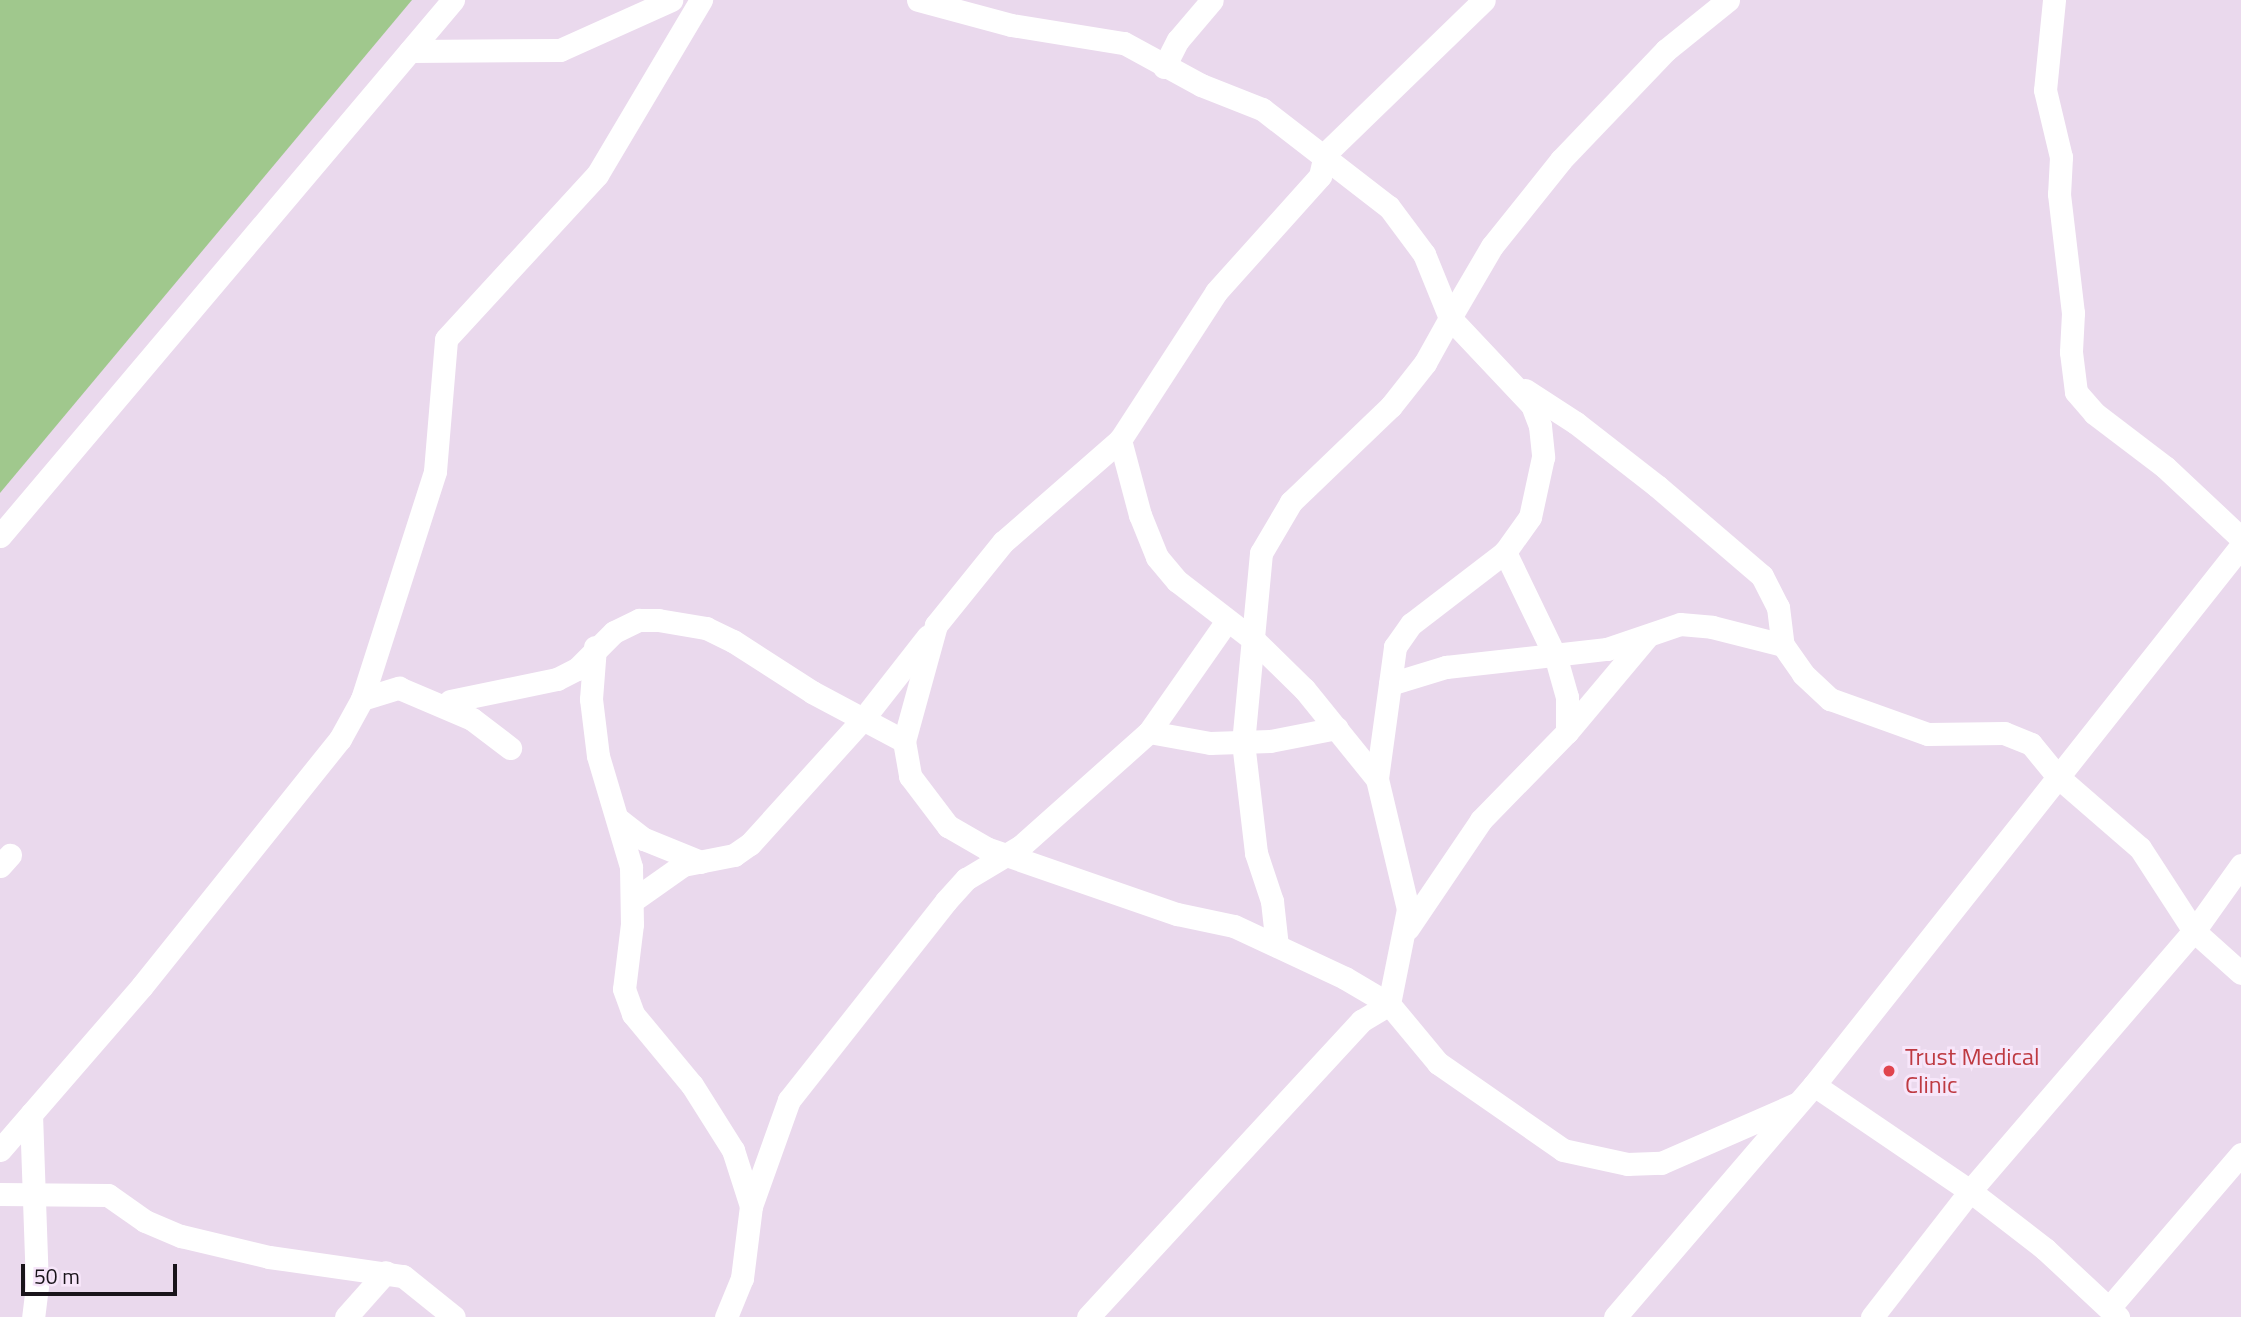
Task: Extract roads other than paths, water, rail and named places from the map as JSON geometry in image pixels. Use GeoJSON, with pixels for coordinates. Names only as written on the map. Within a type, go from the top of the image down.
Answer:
{"type":"FeatureCollection","features":[{"type":"Feature","properties":{"kind":"street"},"geometry":{"type":"LineString","coordinates":[[0,536],[453,0]]}},
{"type":"Feature","properties":{"kind":"street"},"geometry":{"type":"LineString","coordinates":[[410,51],[560,50],[671,0]]}},
{"type":"Feature","properties":{"kind":"street"},"geometry":{"type":"LineString","coordinates":[[0,1150],[142,986],[340,738],[362,699],[435,471],[446,339],[597,175],[701,0]]}},
{"type":"Feature","properties":{"kind":"street"},"geometry":{"type":"LineString","coordinates":[[918,0],[1011,26],[1115,40],[1164,67],[1262,108],[1325,154],[1389,207],[1424,254],[1450,318],[1513,382],[1532,405],[1540,426],[1543,457],[1530,517],[1505,552],[1411,624],[1395,647],[1377,779],[1408,909],[1389,1004],[1361,1021],[1088,1317]]}},
{"type":"Feature","properties":{"kind":"street"},"geometry":{"type":"LineString","coordinates":[[1164,67],[1178,40],[1212,0]]}},
{"type":"Feature","properties":{"kind":"street"},"geometry":{"type":"LineString","coordinates":[[632,901],[663,877],[701,862],[734,855],[750,844],[863,719],[1003,542],[1120,440],[1216,292],[1320,176],[1325,154],[1484,0]]}},
{"type":"Feature","properties":{"kind":"street"},"geometry":{"type":"LineString","coordinates":[[1277,946],[1272,901],[1256,853],[1244,742],[1245,696],[1255,640],[1258,574],[1274,527],[1318,473],[1391,406],[1425,363],[1492,246],[1561,160],[1666,50],[1728,0]]}},
{"type":"Feature","properties":{"kind":"street"},"geometry":{"type":"LineString","coordinates":[[2054,0],[2045,90],[2061,157],[2060,205],[2073,313],[2070,352],[2077,392],[2094,413],[2148,453],[2241,538]]}},
{"type":"Feature","properties":{"kind":"street"},"geometry":{"type":"LineString","coordinates":[[1513,382],[1576,423],[1747,561],[1762,576],[1778,607],[1783,645],[1803,674],[1830,699],[1928,734],[2004,733],[2032,744],[2058,777],[2140,848],[2194,931],[2241,974]]}},
{"type":"Feature","properties":{"kind":"street"},"geometry":{"type":"LineString","coordinates":[[1120,440],[1140,515],[1157,557],[1177,581],[1226,622],[1255,640],[1337,728],[1377,779]]}},
{"type":"Feature","properties":{"kind":"street"},"geometry":{"type":"LineString","coordinates":[[1615,1317],[1814,1086],[2241,546]]}},
{"type":"Feature","properties":{"kind":"street"},"geometry":{"type":"LineString","coordinates":[[1505,552],[1556,658],[1567,697],[1567,732]]}},
{"type":"Feature","properties":{"kind":"street"},"geometry":{"type":"LineString","coordinates":[[450,701],[556,679],[577,669],[595,647],[639,620],[706,628],[904,741]]}},
{"type":"Feature","properties":{"kind":"street"},"geometry":{"type":"LineString","coordinates":[[726,1317],[742,1278],[751,1206],[789,1100],[966,879],[1009,853],[1149,732],[1226,622]]}},
{"type":"Feature","properties":{"kind":"street"},"geometry":{"type":"LineString","coordinates":[[1390,684],[1446,667],[1556,658],[1648,637],[1679,624],[1698,625],[1783,645]]}},
{"type":"Feature","properties":{"kind":"street"},"geometry":{"type":"LineString","coordinates":[[936,625],[904,741],[910,776],[948,826],[986,848],[1009,853],[1177,914],[1234,926],[1389,1004],[1438,1063],[1563,1150],[1627,1164],[1661,1163],[1796,1104]]}},
{"type":"Feature","properties":{"kind":"street"},"geometry":{"type":"LineString","coordinates":[[1405,934],[1481,820],[1567,732],[1648,637]]}},
{"type":"Feature","properties":{"kind":"street"},"geometry":{"type":"LineString","coordinates":[[595,647],[591,699],[597,756],[631,867],[632,901],[624,989],[632,1014],[692,1085],[733,1150],[751,1206]]}},
{"type":"Feature","properties":{"kind":"street"},"geometry":{"type":"LineString","coordinates":[[362,699],[400,688],[472,719],[510,748]]}},
{"type":"Feature","properties":{"kind":"street"},"geometry":{"type":"LineString","coordinates":[[1149,732],[1210,743],[1244,742],[1337,728]]}},
{"type":"Feature","properties":{"kind":"street"},"geometry":{"type":"LineString","coordinates":[[618,819],[644,839],[701,862]]}},
{"type":"Feature","properties":{"kind":"street"},"geometry":{"type":"LineString","coordinates":[[1872,1317],[1970,1191],[2194,931],[2241,865]]}},
{"type":"Feature","properties":{"kind":"street"},"geometry":{"type":"LineString","coordinates":[[1814,1086],[1970,1191],[2045,1249],[2113,1313],[2241,1154]]}},
{"type":"Feature","properties":{"kind":"street"},"geometry":{"type":"LineString","coordinates":[[31,1114],[37,1286],[33,1317]]}},
{"type":"Feature","properties":{"kind":"street"},"geometry":{"type":"LineString","coordinates":[[0,1194],[32,1191],[108,1195],[145,1221],[181,1236],[270,1257],[403,1276],[454,1317]]}},
{"type":"Feature","properties":{"kind":"street"},"geometry":{"type":"LineString","coordinates":[[346,1317],[386,1272]]}},
{"type":"Feature","properties":{"kind":"place","name":"Trust Medical Clinic"},"geometry":{"type":"Point","coordinates":[1889,1071]}}]}
